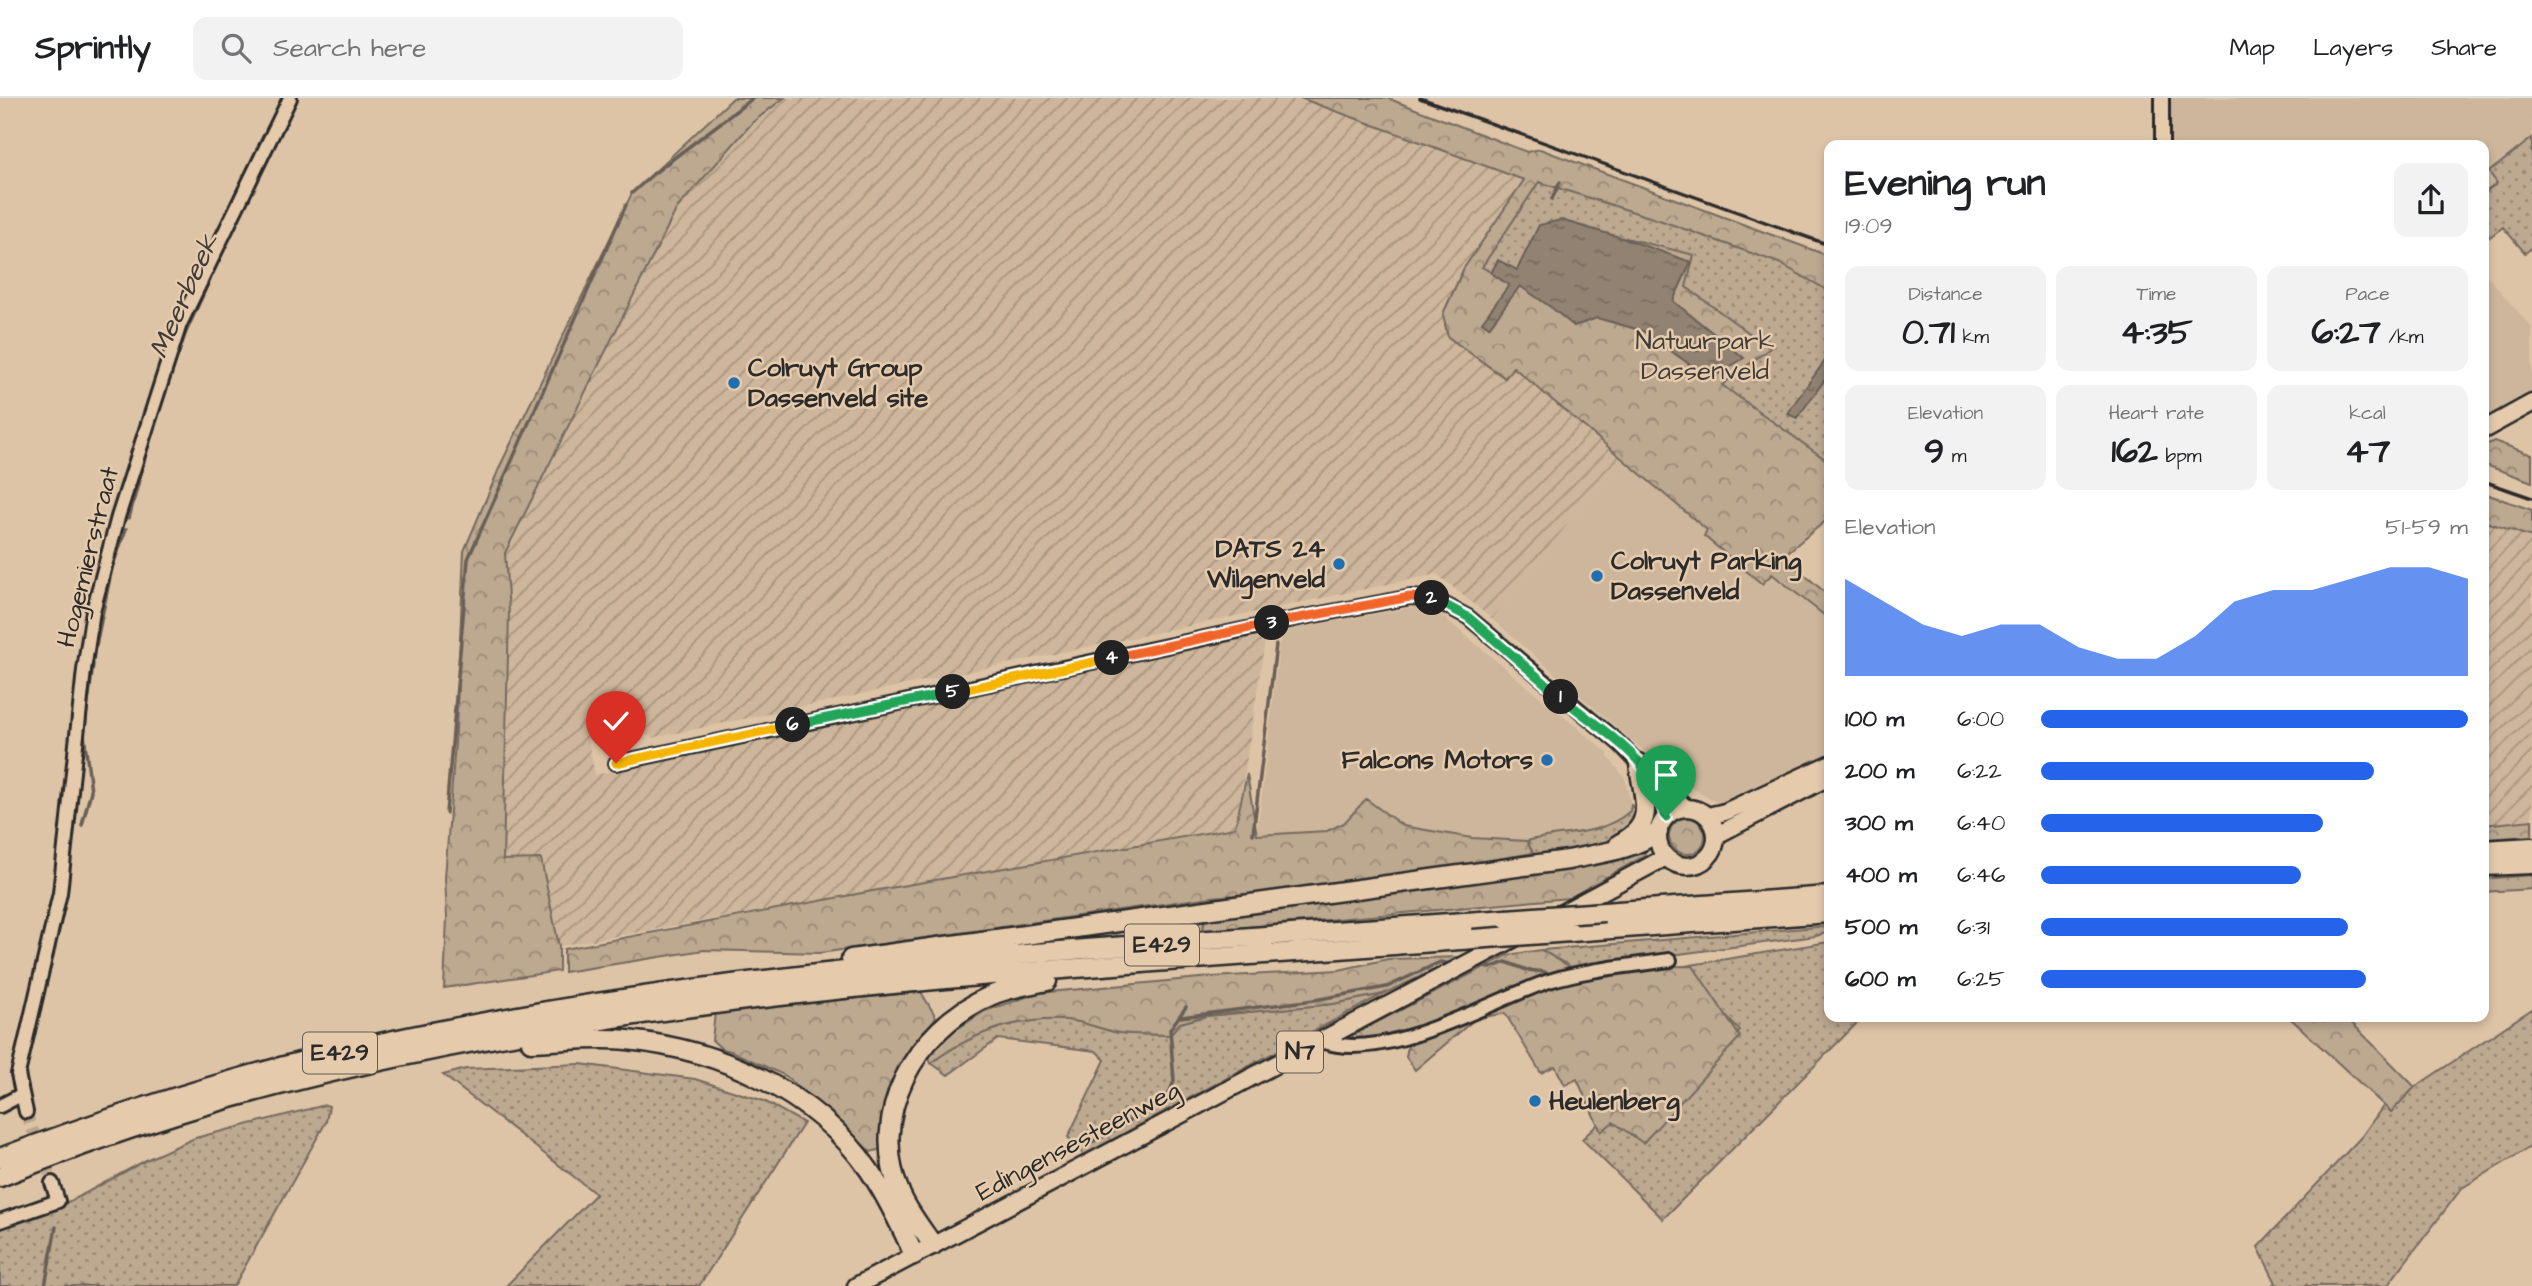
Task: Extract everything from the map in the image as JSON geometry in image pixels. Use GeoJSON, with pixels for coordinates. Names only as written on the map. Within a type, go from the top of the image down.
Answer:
{"type":"FeatureCollection","features":[{"type":"Feature","properties":{"kind":"highway"},"geometry":{"type":"LineString","coordinates":[[1601,853],[1639,830],[1647,807],[1639,763]]}},
{"type":"Feature","properties":{"kind":"highway"},"geometry":{"type":"LineString","coordinates":[[818,974],[840,961],[1541,864],[1629,848],[1645,842],[1662,825]]}},
{"type":"Feature","properties":{"kind":"highway"},"geometry":{"type":"LineString","coordinates":[[2489,850],[2532,847]]}},
{"type":"Feature","properties":{"kind":"highway"},"geometry":{"type":"LineString","coordinates":[[2489,866],[2532,864]]}},
{"type":"Feature","properties":{"kind":"highway","name":"E429"},"geometry":{"type":"LineString","coordinates":[[0,1158],[193,1092],[373,1045],[595,1002],[818,974],[1058,952],[1824,896]]}},
{"type":"Feature","properties":{"kind":"highway","name":"E429"},"geometry":{"type":"LineString","coordinates":[[0,1177],[110,1136],[198,1108],[376,1062],[601,1020],[923,981],[1824,913]]}},
{"type":"Feature","properties":{"kind":"highway"},"geometry":{"type":"LineString","coordinates":[[933,1245],[914,1219],[901,1194],[890,1149],[894,1104],[915,1056],[934,1033],[990,996],[1088,968]]}},
{"type":"Feature","properties":{"kind":"highway"},"geometry":{"type":"LineString","coordinates":[[494,1039],[531,1042],[625,1040],[664,1045],[725,1062],[762,1079],[786,1092],[842,1138],[887,1198],[914,1255]]}},
{"type":"Feature","properties":{"kind":"main road"},"geometry":{"type":"LineString","coordinates":[[2489,427],[2532,403]]}},
{"type":"Feature","properties":{"kind":"main road"},"geometry":{"type":"LineString","coordinates":[[1708,816],[1725,813],[1824,766]]}},
{"type":"Feature","properties":{"kind":"main road"},"geometry":{"type":"LineString","coordinates":[[1717,835],[1824,780]]}},
{"type":"Feature","properties":{"kind":"main road"},"geometry":{"type":"LineString","coordinates":[[1688,807],[1708,816],[1717,835],[1712,852],[1699,864],[1681,866],[1666,857],[1661,849],[1662,825],[1673,811],[1688,807]]}},
{"type":"Feature","properties":{"kind":"main road","name":"Edingensesteenweg"},"geometry":{"type":"LineString","coordinates":[[856,1286],[1666,857]]}},
{"type":"Feature","properties":{"kind":"street","name":"Hogemierstraat"},"geometry":{"type":"LineString","coordinates":[[26,1112],[18,1074],[60,893],[93,611],[118,517],[180,324],[290,98]]}},
{"type":"Feature","properties":{"kind":"street"},"geometry":{"type":"LineString","coordinates":[[2162,98],[2162,140]]}},
{"type":"Feature","properties":{"kind":"street"},"geometry":{"type":"LineString","coordinates":[[616,763],[1299,618],[1410,597],[1434,598],[1468,617],[1688,807]]}},
{"type":"Feature","properties":{"kind":"street"},"geometry":{"type":"LineString","coordinates":[[1652,778],[1662,825]]}},
{"type":"Feature","properties":{"kind":"street"},"geometry":{"type":"LineString","coordinates":[[1322,1041],[1333,1045],[1358,1047],[1413,1036],[1550,981],[1576,974],[1670,960]]}},
{"type":"Feature","properties":{"kind":"street"},"geometry":{"type":"LineString","coordinates":[[0,1106],[21,1095]]}},
{"type":"Feature","properties":{"kind":"street"},"geometry":{"type":"LineString","coordinates":[[0,1221],[58,1201],[52,1183]]}},
{"type":"Feature","properties":{"kind":"shaded area"},"geometry":{"type":"Polygon","coordinates":[[[784,98],[1300,98],[1525,180],[1464,268],[1505,378],[1513,366],[1620,459],[1492,619],[1437,574],[652,738],[651,735],[646,736],[642,717],[604,704],[584,720],[595,775],[1266,634],[1236,828],[559,946],[541,859],[503,860],[509,613],[505,553],[677,208],[753,122],[784,98]]]}},
{"type":"Feature","properties":{"kind":"shaded area"},"geometry":{"type":"Polygon","coordinates":[[[2167,98],[2532,98],[2532,138],[2490,172],[2498,183],[2489,190],[2489,140],[2167,140],[2167,98]]]}},
{"type":"Feature","properties":{"kind":"shaded area"},"geometry":{"type":"Polygon","coordinates":[[[2489,278],[2532,328],[2532,391],[2489,415],[2489,278]]]}},
{"type":"Feature","properties":{"kind":"shaded area"},"geometry":{"type":"Polygon","coordinates":[[[1620,459],[1707,530],[1704,536],[1761,584],[1771,574],[1824,616],[1824,755],[1723,806],[1676,779],[1492,619],[1620,459]]]}},
{"type":"Feature","properties":{"kind":"shaded area"},"geometry":{"type":"Polygon","coordinates":[[[2489,523],[2532,537],[2532,820],[2489,824],[2489,523]]]}},
{"type":"Feature","properties":{"kind":"shaded area"},"geometry":{"type":"Polygon","coordinates":[[[1415,607],[1431,607],[1609,754],[1607,756],[1625,778],[1631,811],[1605,828],[1527,841],[1472,838],[1402,826],[1367,799],[1344,823],[1327,831],[1257,835],[1281,631],[1415,607]]]}},
{"type":"Feature","properties":{"kind":"green space"},"geometry":{"type":"Polygon","coordinates":[[[733,98],[784,98],[753,122],[677,208],[505,553],[509,613],[503,860],[541,859],[559,946],[559,971],[444,988],[447,917],[445,878],[456,729],[464,551],[501,464],[632,193],[733,98]]]}},
{"type":"Feature","properties":{"kind":"green space","name":"Natuurpark Dassenveld"},"geometry":{"type":"Polygon","coordinates":[[[1300,98],[1387,98],[1527,152],[1540,149],[1824,254],[1824,288],[1779,263],[1662,221],[1539,182],[1482,267],[1510,284],[1625,253],[1626,238],[1694,255],[1686,287],[1770,348],[1722,385],[1824,458],[1824,522],[1783,556],[1824,592],[1824,615],[1772,574],[1762,584],[1704,536],[1707,530],[1513,367],[1505,378],[1448,337],[1443,314],[1464,268],[1524,180],[1300,98]]]}},
{"type":"Feature","properties":{"kind":"green space"},"geometry":{"type":"Polygon","coordinates":[[[2532,138],[2532,248],[2525,253],[2503,227],[2489,238],[2489,189],[2497,183],[2489,172],[2532,138]]]}},
{"type":"Feature","properties":{"kind":"green space","name":"Natuurpark Dassenveld"},"geometry":{"type":"Polygon","coordinates":[[[1539,182],[1824,267],[1824,515],[1517,360],[1505,378],[1448,337],[1443,314],[1464,268],[1539,182]]]}},
{"type":"Feature","properties":{"kind":"green space"},"geometry":{"type":"Polygon","coordinates":[[[2494,441],[2532,455],[2532,482],[2489,466],[2489,443],[2494,441]]]}},
{"type":"Feature","properties":{"kind":"green space"},"geometry":{"type":"Polygon","coordinates":[[[2489,495],[2532,510],[2532,537],[2489,523],[2489,495]]]}},
{"type":"Feature","properties":{"kind":"green space"},"geometry":{"type":"Polygon","coordinates":[[[1247,774],[1257,835],[1327,831],[1344,823],[1366,799],[1403,826],[1472,838],[1527,841],[1533,853],[1325,888],[1211,897],[820,953],[704,950],[564,972],[564,949],[878,890],[1235,828],[1247,774]]]}},
{"type":"Feature","properties":{"kind":"green space"},"geometry":{"type":"Polygon","coordinates":[[[1631,805],[1638,813],[1631,829],[1618,840],[1607,844],[1534,856],[1527,841],[1607,825],[1630,811],[1631,805]]]}},
{"type":"Feature","properties":{"kind":"green space"},"geometry":{"type":"Polygon","coordinates":[[[1687,818],[1700,823],[1705,836],[1700,849],[1687,854],[1674,849],[1669,836],[1674,823],[1687,818]]]}},
{"type":"Feature","properties":{"kind":"green space"},"geometry":{"type":"Polygon","coordinates":[[[2532,820],[2532,836],[2489,839],[2489,824],[2532,820]]]}},
{"type":"Feature","properties":{"kind":"green space"},"geometry":{"type":"Polygon","coordinates":[[[1647,846],[1644,856],[1569,898],[1203,931],[1205,917],[1552,872],[1647,846]]]}},
{"type":"Feature","properties":{"kind":"green space"},"geometry":{"type":"Polygon","coordinates":[[[2532,875],[2532,889],[2489,892],[2489,879],[2532,875]]]}},
{"type":"Feature","properties":{"kind":"green space"},"geometry":{"type":"Polygon","coordinates":[[[1205,917],[1203,931],[988,952],[988,949],[1205,917]]]}},
{"type":"Feature","properties":{"kind":"green space"},"geometry":{"type":"Polygon","coordinates":[[[1824,926],[1824,934],[1816,936],[1572,968],[1542,950],[1824,926]]]}},
{"type":"Feature","properties":{"kind":"green space"},"geometry":{"type":"Polygon","coordinates":[[[1824,943],[1824,1022],[1858,1022],[1663,1219],[1582,1139],[1612,1111],[1641,1134],[1740,1031],[1679,967],[1824,943]]]}},
{"type":"Feature","properties":{"kind":"green space"},"geometry":{"type":"Polygon","coordinates":[[[1541,950],[1572,968],[1693,966],[1740,1037],[1643,1143],[1613,1122],[1601,1132],[1577,1079],[1565,1085],[1555,1066],[1541,1073],[1505,1013],[1475,1019],[1415,1070],[1406,1057],[1408,1045],[1456,1024],[1355,1041],[1352,1035],[1508,955],[1541,950]]]}},
{"type":"Feature","properties":{"kind":"green space"},"geometry":{"type":"Polygon","coordinates":[[[1463,957],[1383,994],[1333,1004],[1206,1016],[1180,1023],[1169,1035],[1120,1033],[1067,1020],[1030,1021],[978,1035],[931,1063],[929,1057],[943,1038],[985,1011],[1038,993],[1211,977],[1339,970],[1388,959],[1463,957]]]}},
{"type":"Feature","properties":{"kind":"green space"},"geometry":{"type":"Polygon","coordinates":[[[921,992],[936,1017],[893,1078],[882,1149],[871,1152],[786,1076],[722,1049],[712,1040],[715,1012],[921,992]]]}},
{"type":"Feature","properties":{"kind":"green space"},"geometry":{"type":"Polygon","coordinates":[[[1383,994],[1084,1155],[1068,1137],[1105,1060],[1096,1051],[998,1039],[948,1075],[931,1063],[978,1035],[1030,1021],[1067,1020],[1120,1033],[1169,1035],[1180,1023],[1206,1016],[1333,1004],[1383,994]]]}},
{"type":"Feature","properties":{"kind":"green space"},"geometry":{"type":"Polygon","coordinates":[[[2532,1009],[2532,1146],[2462,1188],[2387,1286],[2270,1286],[2276,1283],[2258,1247],[2362,1136],[2384,1105],[2391,1111],[2415,1087],[2532,1009]]]}},
{"type":"Feature","properties":{"kind":"green space"},"geometry":{"type":"Polygon","coordinates":[[[2294,1022],[2351,1022],[2415,1087],[2391,1112],[2294,1022]]]}},
{"type":"Feature","properties":{"kind":"green space"},"geometry":{"type":"Polygon","coordinates":[[[580,1064],[695,1079],[764,1101],[804,1123],[699,1286],[506,1286],[596,1194],[443,1075],[466,1069],[580,1064]]]}},
{"type":"Feature","properties":{"kind":"green space"},"geometry":{"type":"Polygon","coordinates":[[[329,1106],[326,1122],[234,1286],[0,1286],[0,1225],[73,1200],[148,1159],[195,1138],[329,1106]]]}},
{"type":"Feature","properties":{"kind":"water"},"geometry":{"type":"Polygon","coordinates":[[[1561,220],[1691,262],[1673,301],[1744,358],[1710,379],[1643,331],[1597,318],[1574,326],[1520,286],[1489,327],[1482,322],[1509,285],[1491,273],[1498,260],[1517,270],[1539,225],[1561,220]]]}},
{"type":"Feature","properties":{"kind":"water"},"geometry":{"type":"Polygon","coordinates":[[[1824,362],[1824,381],[1797,418],[1788,414],[1824,362]]]}},
{"type":"Feature","properties":{"kind":"waterway","name":"Meerbeek"},"geometry":{"type":"LineString","coordinates":[[288,117],[297,98]]}},
{"type":"Feature","properties":{"kind":"waterway"},"geometry":{"type":"LineString","coordinates":[[632,193],[753,98]]}},
{"type":"Feature","properties":{"kind":"waterway"},"geometry":{"type":"LineString","coordinates":[[1552,199],[1560,182]]}},
{"type":"Feature","properties":{"kind":"waterway"},"geometry":{"type":"LineString","coordinates":[[446,813],[468,559],[626,205]]}},
{"type":"Feature","properties":{"kind":"waterway","name":"Meerbeek"},"geometry":{"type":"LineString","coordinates":[[165,391],[186,332],[225,246]]}},
{"type":"Feature","properties":{"kind":"waterway","name":"Meerbeek"},"geometry":{"type":"LineString","coordinates":[[129,518],[149,442]]}},
{"type":"Feature","properties":{"kind":"waterway","name":"Meerbeek"},"geometry":{"type":"LineString","coordinates":[[96,645],[112,568],[126,529]]}},
{"type":"Feature","properties":{"kind":"waterway"},"geometry":{"type":"LineString","coordinates":[[1253,834],[1276,645]]}},
{"type":"Feature","properties":{"kind":"waterway","name":"Meerbeek"},"geometry":{"type":"LineString","coordinates":[[82,825],[91,791],[84,734],[93,664]]}},
{"type":"Feature","properties":{"kind":"waterway"},"geometry":{"type":"LineString","coordinates":[[1181,1017],[1314,1000],[1387,987],[1440,962],[1451,964]]}},
{"type":"Feature","properties":{"kind":"waterway"},"geometry":{"type":"LineString","coordinates":[[1473,966],[1490,968],[1506,962],[1527,970],[1545,972]]}},
{"type":"Feature","properties":{"kind":"waterway"},"geometry":{"type":"LineString","coordinates":[[1086,1145],[1168,1096],[1174,1081],[1170,1029],[1186,1007]]}},
{"type":"Feature","properties":{"kind":"waterway","name":"Meerbeek"},"geometry":{"type":"LineString","coordinates":[[45,1286],[56,1227]]}},
{"type":"Feature","properties":{"kind":"tunnel"},"geometry":{"type":"LineString","coordinates":[[26,1112],[52,1183]]}},
{"type":"Feature","properties":{"kind":"railway"},"geometry":{"type":"LineString","coordinates":[[1420,98],[1824,243]]}},
{"type":"Feature","properties":{"kind":"railway"},"geometry":{"type":"LineString","coordinates":[[2489,483],[2532,498]]}},
{"type":"Feature","properties":{"kind":"place","name":"Colruyt Group Dassenveld site"},"geometry":{"type":"Point","coordinates":[734,383]}},
{"type":"Feature","properties":{"kind":"place","name":"DATS 24 Wilgenveld"},"geometry":{"type":"Point","coordinates":[1339,564]}},
{"type":"Feature","properties":{"kind":"place","name":"Colruyt Parking Dassenveld"},"geometry":{"type":"Point","coordinates":[1597,576]}},
{"type":"Feature","properties":{"kind":"place","name":"Falcons Motors"},"geometry":{"type":"Point","coordinates":[1547,760]}},
{"type":"Feature","properties":{"kind":"place","name":"Heulenberg"},"geometry":{"type":"Point","coordinates":[1535,1101]}},
{"type":"Feature","properties":{"kind":"route"},"geometry":{"type":"LineString","coordinates":[[616,763],[1299,618],[1410,597],[1434,598],[1468,617],[1620,744],[1652,778],[1666,817]]}}]}
